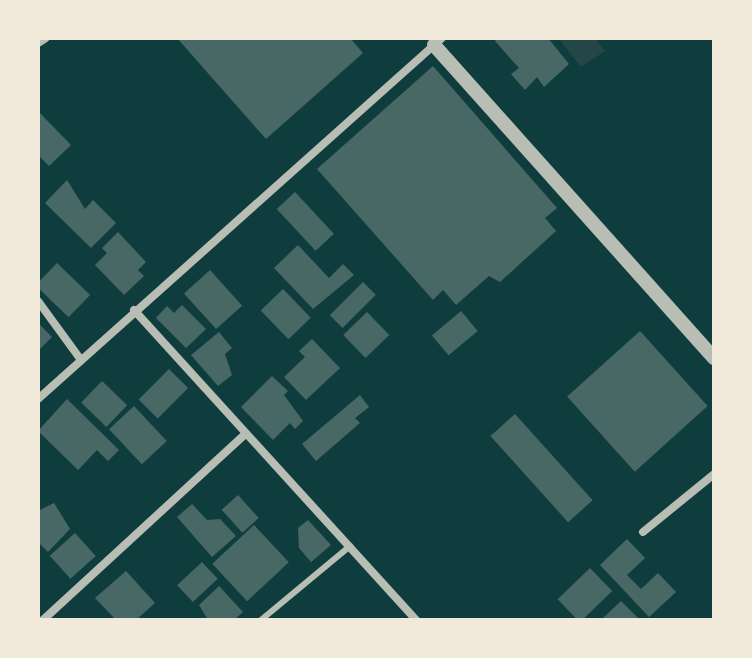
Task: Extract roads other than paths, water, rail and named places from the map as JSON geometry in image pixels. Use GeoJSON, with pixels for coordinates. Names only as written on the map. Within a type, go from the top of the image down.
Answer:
{"type":"FeatureCollection","features":[{"type":"Feature","properties":{"kind":"street"},"geometry":{"type":"LineString","coordinates":[[38,43],[46,38]]}},
{"type":"Feature","properties":{"kind":"street"},"geometry":{"type":"LineString","coordinates":[[38,399],[435,40],[713,355]]}},
{"type":"Feature","properties":{"kind":"street"},"geometry":{"type":"LineString","coordinates":[[38,301],[81,360]]}},
{"type":"Feature","properties":{"kind":"street"},"geometry":{"type":"LineString","coordinates":[[134,310],[244,435],[416,620]]}},
{"type":"Feature","properties":{"kind":"street"},"geometry":{"type":"LineString","coordinates":[[43,620],[244,435]]}},
{"type":"Feature","properties":{"kind":"street"},"geometry":{"type":"LineString","coordinates":[[643,532],[714,474]]}},
{"type":"Feature","properties":{"kind":"lane"},"geometry":{"type":"LineString","coordinates":[[261,620],[350,546]]}}]}
